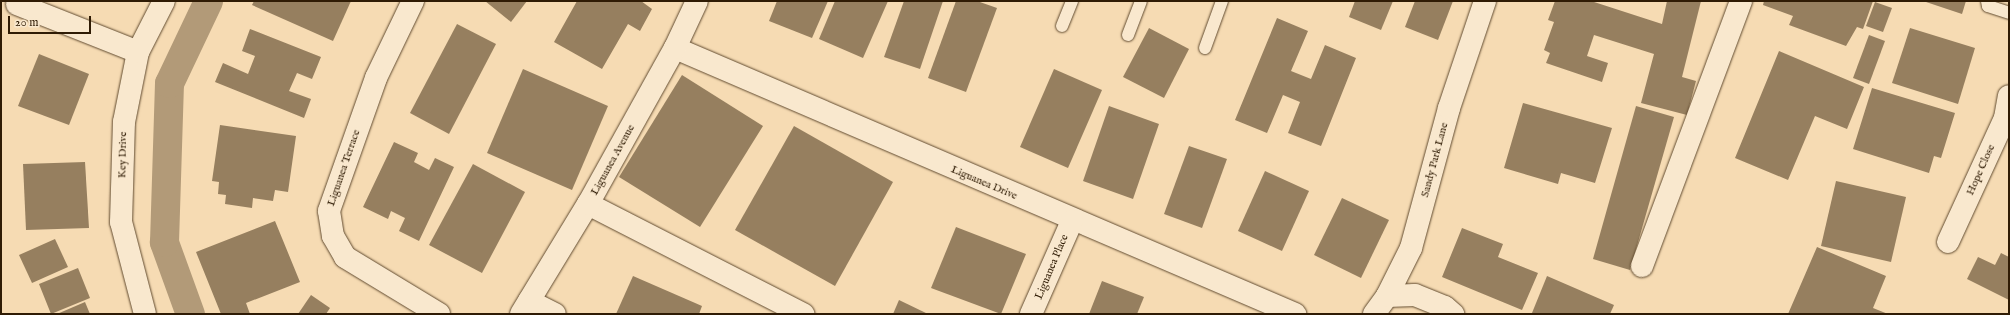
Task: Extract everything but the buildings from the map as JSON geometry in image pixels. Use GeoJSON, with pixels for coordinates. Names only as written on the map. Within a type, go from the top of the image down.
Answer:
{"type":"FeatureCollection","features":[{"type":"Feature","properties":{"kind":"street","name":"Key Drive"},"geometry":{"type":"LineString","coordinates":[[145,314],[121,222],[124,122],[138,52],[164,1]]}},
{"type":"Feature","properties":{"kind":"street","name":"Liguanea Terrace"},"geometry":{"type":"LineString","coordinates":[[413,1],[376,78],[329,211],[333,236],[345,257],[438,314]]}},
{"type":"Feature","properties":{"kind":"street","name":"Liguanea Avenue"},"geometry":{"type":"LineString","coordinates":[[525,307],[588,204],[675,48],[697,1]]}},
{"type":"Feature","properties":{"kind":"street","name":"Sandy Park Lane"},"geometry":{"type":"LineString","coordinates":[[1374,314],[1387,296],[1411,248],[1449,108],[1485,1]]}},
{"type":"Feature","properties":{"kind":"street"},"geometry":{"type":"LineString","coordinates":[[1642,266],[1741,1]]}},
{"type":"Feature","properties":{"kind":"street"},"geometry":{"type":"LineString","coordinates":[[17,4],[138,52]]}},
{"type":"Feature","properties":{"kind":"street","name":"Liguanea Drive"},"geometry":{"type":"LineString","coordinates":[[675,48],[1072,220],[1295,314]]}},
{"type":"Feature","properties":{"kind":"street","name":"Hope Close"},"geometry":{"type":"LineString","coordinates":[[1948,242],[2005,118],[2009,96]]}},
{"type":"Feature","properties":{"kind":"street"},"geometry":{"type":"LineString","coordinates":[[588,204],[803,314]]}},
{"type":"Feature","properties":{"kind":"street","name":"Liguanea Place"},"geometry":{"type":"LineString","coordinates":[[1031,314],[1072,220]]}},
{"type":"Feature","properties":{"kind":"street"},"geometry":{"type":"LineString","coordinates":[[1387,296],[1415,295],[1445,307],[1453,314]]}},
{"type":"Feature","properties":{"kind":"street"},"geometry":{"type":"LineString","coordinates":[[525,307],[555,314]]}},
{"type":"Feature","properties":{"kind":"lane"},"geometry":{"type":"LineString","coordinates":[[1062,26],[1072,1]]}},
{"type":"Feature","properties":{"kind":"lane"},"geometry":{"type":"LineString","coordinates":[[1128,35],[1141,1]]}},
{"type":"Feature","properties":{"kind":"lane"},"geometry":{"type":"LineString","coordinates":[[1205,48],[1222,1]]}},
{"type":"Feature","properties":{"kind":"lane"},"geometry":{"type":"LineString","coordinates":[[1987,1],[1988,6],[2009,13]]}},
{"type":"Feature","properties":{"kind":"waterway"},"geometry":{"type":"LineString","coordinates":[[190,314],[164,242],[169,83],[208,1]]}}]}
